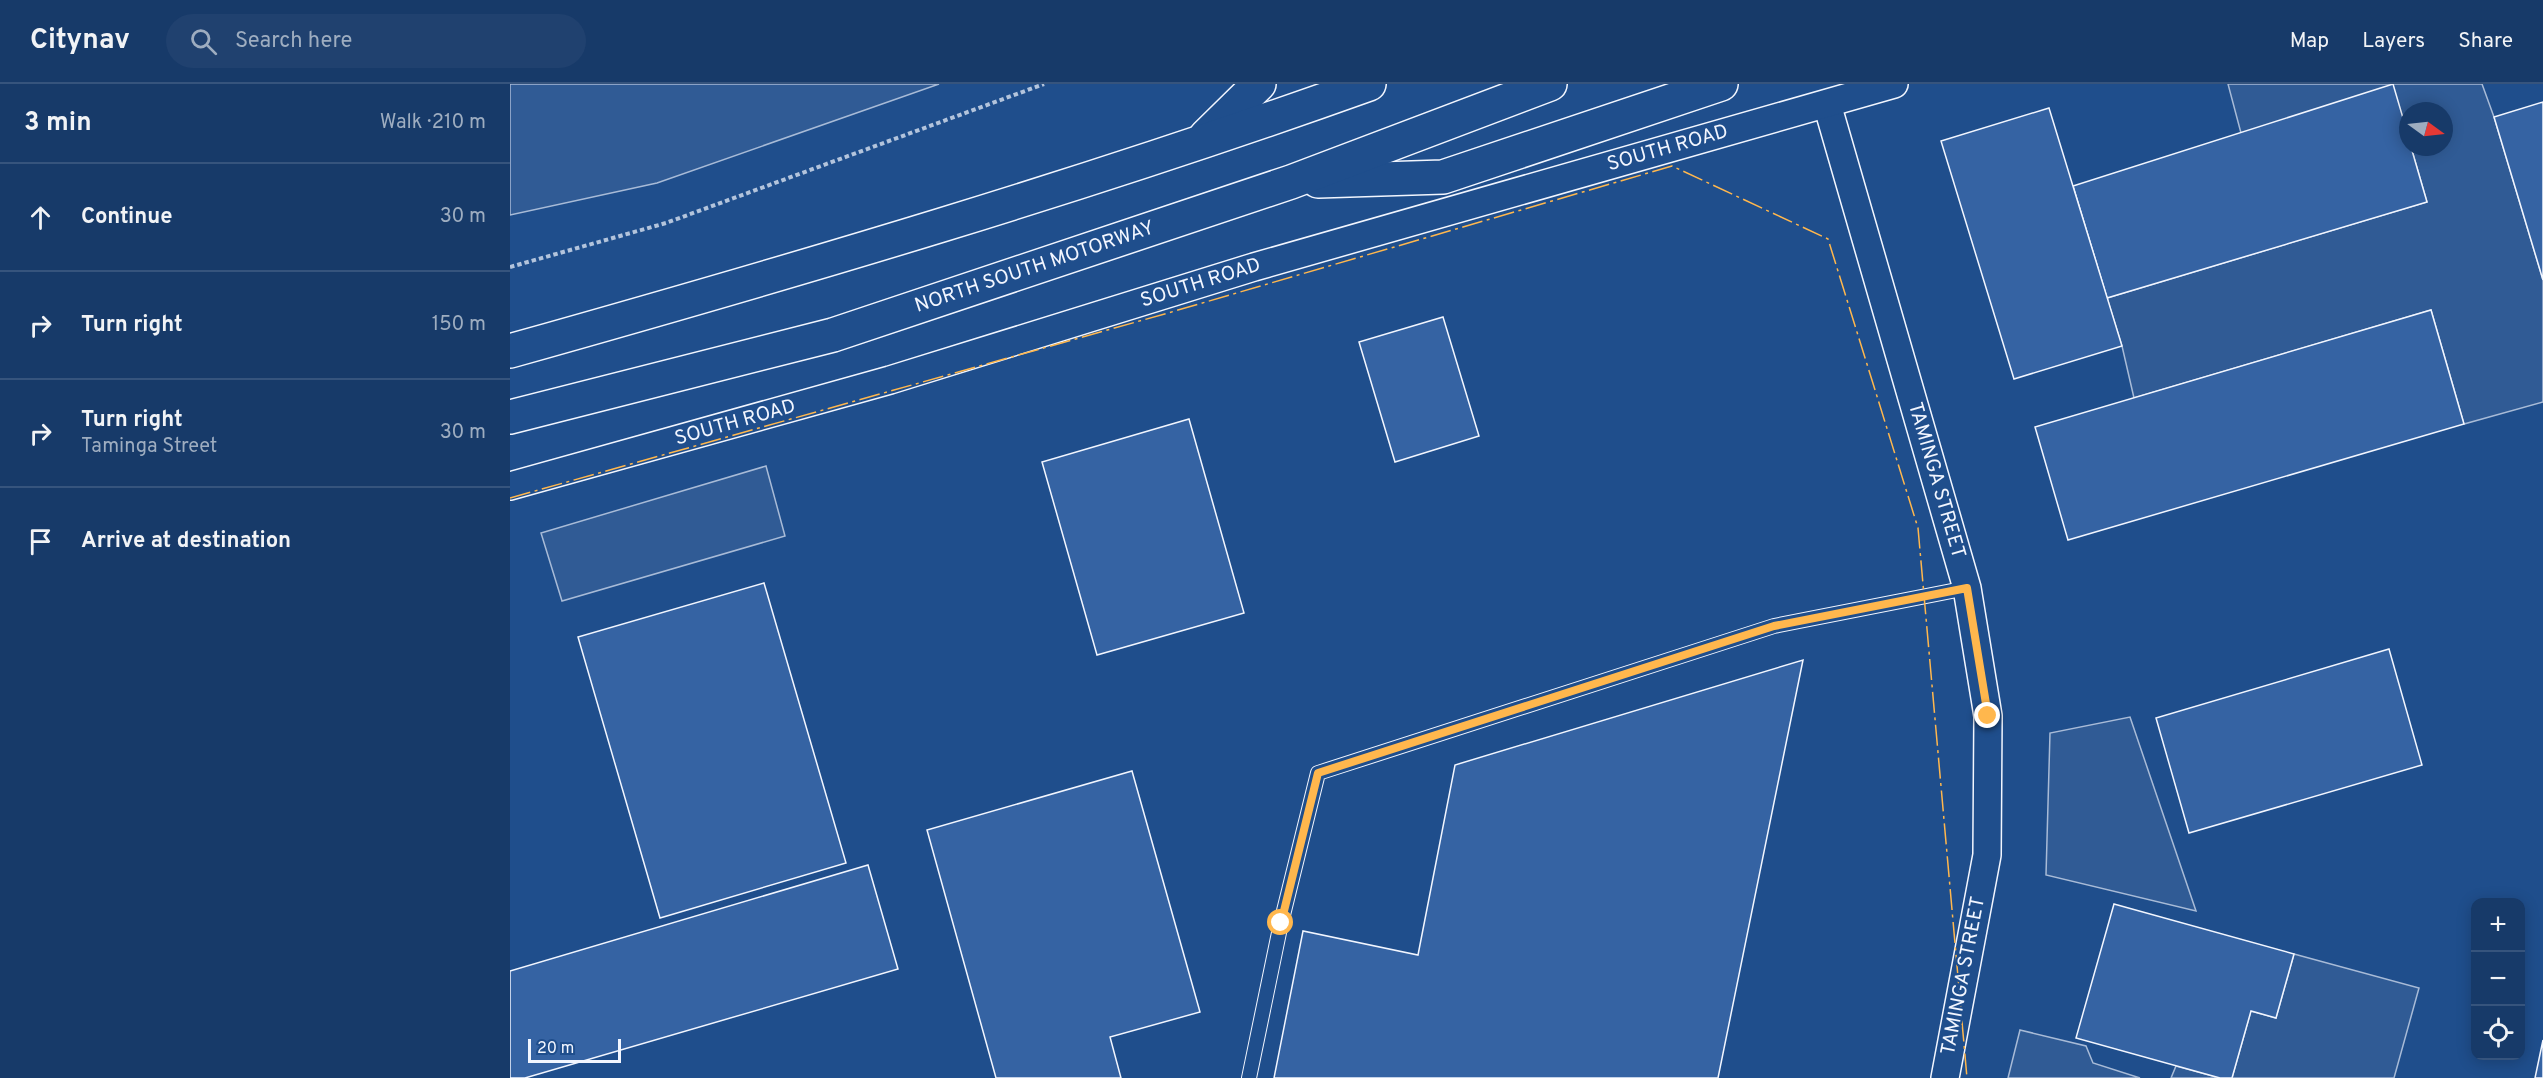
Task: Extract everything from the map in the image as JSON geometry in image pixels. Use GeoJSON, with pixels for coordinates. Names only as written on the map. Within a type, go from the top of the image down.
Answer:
{"type":"FeatureCollection","features":[{"type":"Feature","properties":{"kind":"highway"},"geometry":{"type":"LineString","coordinates":[[1198,143],[1259,84]]}},
{"type":"Feature","properties":{"kind":"highway"},"geometry":{"type":"LineString","coordinates":[[510,351],[774,277],[1198,143],[1369,84]]}},
{"type":"Feature","properties":{"kind":"highway","name":"NORTH SOUTH MOTORWAY"},"geometry":{"type":"LineString","coordinates":[[510,417],[833,335],[1291,183],[1550,84]]}},
{"type":"Feature","properties":{"kind":"highway"},"geometry":{"type":"LineString","coordinates":[[1291,183],[1443,177],[1720,84]]}},
{"type":"Feature","properties":{"kind":"street","name":"SOUTH ROAD"},"geometry":{"type":"LineString","coordinates":[[510,486],[890,380],[1254,267],[1894,84]]}},
{"type":"Feature","properties":{"kind":"street","name":"TAMINGA STREET"},"geometry":{"type":"LineString","coordinates":[[1827,104],[1967,588],[1988,716],[1987,855],[1945,1078]]}},
{"type":"Feature","properties":{"kind":"lane"},"geometry":{"type":"LineString","coordinates":[[1249,1078],[1281,923],[1318,773],[1774,626],[1967,588]]}},
{"type":"Feature","properties":{"kind":"path"},"geometry":{"type":"LineString","coordinates":[[510,267],[666,223],[1044,84]]}},
{"type":"Feature","properties":{"kind":"shaded area"},"geometry":{"type":"Polygon","coordinates":[[[510,84],[939,84],[657,183],[510,215],[510,84]]]}},
{"type":"Feature","properties":{"kind":"shaded area"},"geometry":{"type":"Polygon","coordinates":[[[2228,84],[2482,84],[2543,280],[2543,402],[2464,424],[2431,310],[2134,398],[2122,346],[2107,298],[2427,202],[2414,156],[2453,156],[2453,102],[2399,102],[2399,135],[2241,133],[2228,84]]]}},
{"type":"Feature","properties":{"kind":"shaded area"},"geometry":{"type":"Polygon","coordinates":[[[766,466],[785,536],[562,601],[541,533],[766,466]]]}},
{"type":"Feature","properties":{"kind":"shaded area"},"geometry":{"type":"Polygon","coordinates":[[[2130,717],[2196,911],[2046,875],[2050,733],[2130,717]]]}},
{"type":"Feature","properties":{"kind":"shaded area"},"geometry":{"type":"Polygon","coordinates":[[[2294,954],[2419,988],[2394,1078],[2232,1078],[2251,1011],[2276,1018],[2294,954]]]}},
{"type":"Feature","properties":{"kind":"shaded area"},"geometry":{"type":"Polygon","coordinates":[[[2020,1030],[2086,1046],[2093,1063],[2140,1078],[2008,1078],[2020,1030]]]}},
{"type":"Feature","properties":{"kind":"shaded area"},"geometry":{"type":"Polygon","coordinates":[[[2176,1066],[2220,1078],[2171,1078],[2176,1066]]]}},
{"type":"Feature","properties":{"kind":"building"},"geometry":{"type":"Polygon","coordinates":[[[2393,84],[2399,104],[2399,156],[2414,156],[2427,202],[2107,298],[2073,186],[2393,84]]]}},
{"type":"Feature","properties":{"kind":"building"},"geometry":{"type":"Polygon","coordinates":[[[2543,102],[2543,280],[2494,117],[2543,102]]]}},
{"type":"Feature","properties":{"kind":"building"},"geometry":{"type":"Polygon","coordinates":[[[2049,108],[2122,346],[2014,379],[1941,141],[2049,108]]]}},
{"type":"Feature","properties":{"kind":"building"},"geometry":{"type":"Polygon","coordinates":[[[2431,310],[2464,424],[2068,540],[2035,427],[2431,310]]]}},
{"type":"Feature","properties":{"kind":"building"},"geometry":{"type":"Polygon","coordinates":[[[1443,317],[1479,436],[1395,462],[1359,342],[1443,317]]]}},
{"type":"Feature","properties":{"kind":"building"},"geometry":{"type":"Polygon","coordinates":[[[1189,419],[1244,613],[1097,655],[1042,462],[1189,419]]]}},
{"type":"Feature","properties":{"kind":"building"},"geometry":{"type":"Polygon","coordinates":[[[764,583],[846,863],[660,918],[578,637],[764,583]]]}},
{"type":"Feature","properties":{"kind":"building"},"geometry":{"type":"Polygon","coordinates":[[[2389,649],[2422,765],[2189,833],[2156,718],[2389,649]]]}},
{"type":"Feature","properties":{"kind":"building"},"geometry":{"type":"Polygon","coordinates":[[[1803,660],[1718,1078],[1274,1078],[1303,931],[1418,955],[1455,765],[1803,660]]]}},
{"type":"Feature","properties":{"kind":"building"},"geometry":{"type":"Polygon","coordinates":[[[1132,771],[1200,1012],[1110,1037],[1121,1078],[996,1078],[927,830],[1132,771]]]}},
{"type":"Feature","properties":{"kind":"building"},"geometry":{"type":"Polygon","coordinates":[[[868,865],[898,969],[525,1078],[510,1078],[510,971],[868,865]]]}},
{"type":"Feature","properties":{"kind":"building"},"geometry":{"type":"Polygon","coordinates":[[[2114,904],[2294,954],[2276,1018],[2251,1011],[2232,1078],[2220,1078],[2076,1038],[2114,904]]]}},
{"type":"Feature","properties":{"kind":"building"},"geometry":{"type":"Polygon","coordinates":[[[2543,1040],[2543,1078],[2535,1078],[2543,1040]]]}},
{"type":"Feature","properties":{"kind":"power"},"geometry":{"type":"LineString","coordinates":[[510,498],[1168,313],[1672,166],[1828,239],[1918,528],[1967,1078]]}},
{"type":"Feature","properties":{"kind":"route"},"geometry":{"type":"LineString","coordinates":[[1281,923],[1318,773],[1774,626],[1967,588],[1988,716]]}}]}
